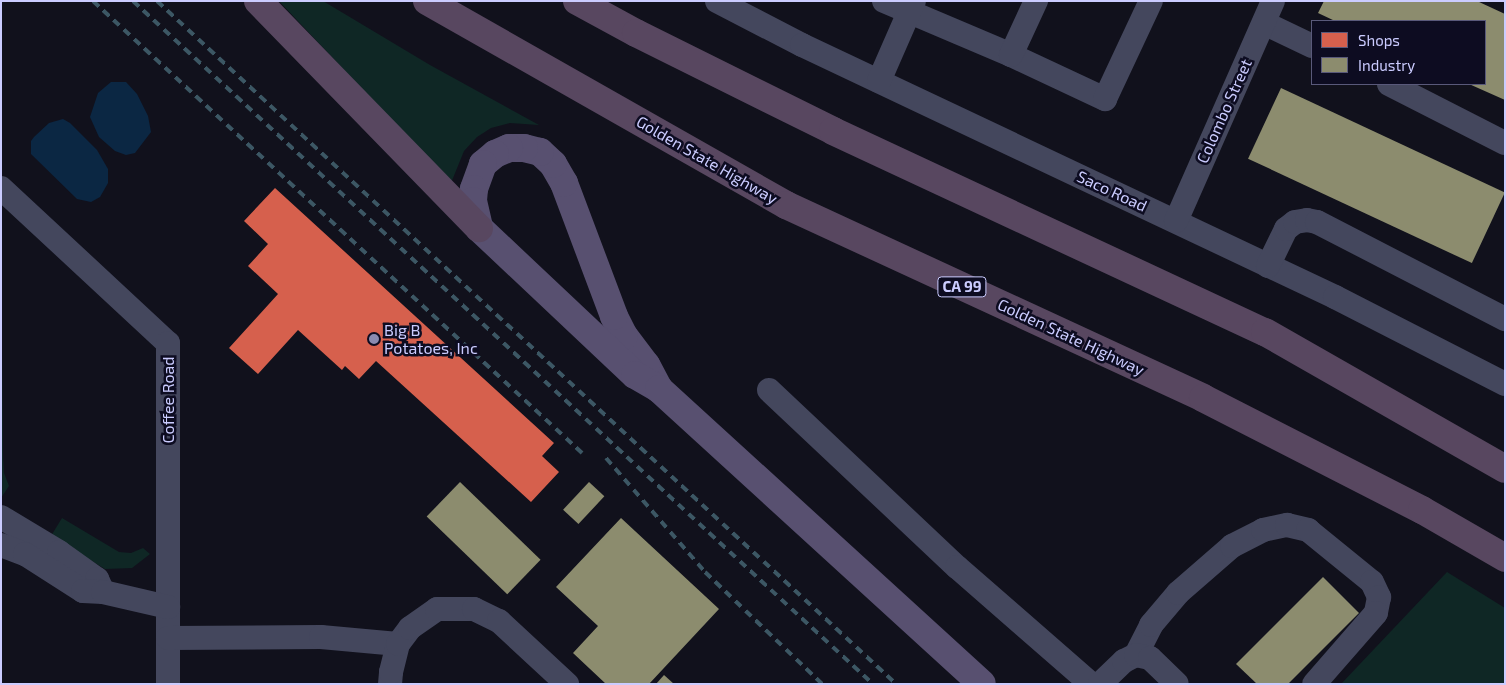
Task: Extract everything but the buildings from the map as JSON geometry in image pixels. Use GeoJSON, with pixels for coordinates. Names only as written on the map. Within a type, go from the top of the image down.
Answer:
{"type":"FeatureCollection","features":[{"type":"Feature","properties":{"kind":"highway"},"geometry":{"type":"LineString","coordinates":[[258,1],[479,228]]}},
{"type":"Feature","properties":{"kind":"highway","name":"Golden State Highway"},"geometry":{"type":"LineString","coordinates":[[427,1],[786,205],[1203,398],[1422,510],[1505,558]]}},
{"type":"Feature","properties":{"kind":"highway"},"geometry":{"type":"LineString","coordinates":[[577,1],[636,33],[832,131],[1356,374],[1505,449]]}},
{"type":"Feature","properties":{"kind":"highway"},"geometry":{"type":"LineString","coordinates":[[1265,332],[1505,469]]}},
{"type":"Feature","properties":{"kind":"main road"},"geometry":{"type":"LineString","coordinates":[[659,388],[646,365],[624,336],[614,316],[564,183],[552,164],[540,152],[524,148],[509,148],[495,154],[483,164],[477,176],[473,195],[475,216],[479,228],[635,375],[659,388],[982,684]]}},
{"type":"Feature","properties":{"kind":"street","name":"Saco Road"},"geometry":{"type":"LineString","coordinates":[[717,1],[752,9],[802,45],[1501,375]]}},
{"type":"Feature","properties":{"kind":"street"},"geometry":{"type":"LineString","coordinates":[[884,1],[911,7],[1105,99],[1151,1]]}},
{"type":"Feature","properties":{"kind":"street"},"geometry":{"type":"LineString","coordinates":[[1011,55],[1036,1]]}},
{"type":"Feature","properties":{"kind":"street"},"geometry":{"type":"LineString","coordinates":[[879,81],[911,7]]}},
{"type":"Feature","properties":{"kind":"street"},"geometry":{"type":"LineString","coordinates":[[1270,7],[1311,45]]}},
{"type":"Feature","properties":{"kind":"street","name":"Colombo Street"},"geometry":{"type":"LineString","coordinates":[[1176,221],[1270,7]]}},
{"type":"Feature","properties":{"kind":"street"},"geometry":{"type":"LineString","coordinates":[[1391,85],[1505,143]]}},
{"type":"Feature","properties":{"kind":"street","name":"Coffee Road"},"geometry":{"type":"LineString","coordinates":[[1,188],[168,343],[168,684]]}},
{"type":"Feature","properties":{"kind":"street"},"geometry":{"type":"LineString","coordinates":[[1268,266],[1286,229],[1295,222],[1307,220],[1317,222],[1505,318]]}},
{"type":"Feature","properties":{"kind":"street"},"geometry":{"type":"LineString","coordinates":[[769,390],[957,567],[1086,682],[1136,655],[1151,625],[1178,593],[1232,546],[1263,530],[1287,524],[1308,530],[1372,582],[1379,597],[1376,613],[1314,684]]}},
{"type":"Feature","properties":{"kind":"street"},"geometry":{"type":"LineString","coordinates":[[1,517],[59,552],[97,579],[103,592]]}},
{"type":"Feature","properties":{"kind":"street"},"geometry":{"type":"LineString","coordinates":[[1,545],[25,554],[84,591],[103,592],[168,607]]}},
{"type":"Feature","properties":{"kind":"street"},"geometry":{"type":"LineString","coordinates":[[390,684],[398,644],[410,628],[437,609],[474,609],[499,621],[567,684]]}},
{"type":"Feature","properties":{"kind":"street"},"geometry":{"type":"LineString","coordinates":[[168,638],[321,638],[398,644]]}},
{"type":"Feature","properties":{"kind":"street"},"geometry":{"type":"LineString","coordinates":[[1136,655],[1150,658],[1177,684]]}},
{"type":"Feature","properties":{"kind":"green space"},"geometry":{"type":"Polygon","coordinates":[[[279,1],[323,1],[430,65],[539,125],[510,123],[491,128],[477,137],[464,151],[451,183],[279,1]]]}},
{"type":"Feature","properties":{"kind":"green space"},"geometry":{"type":"Polygon","coordinates":[[[1,240],[3,455],[4,473],[9,486],[1,498],[1,240]]]}},
{"type":"Feature","properties":{"kind":"green space"},"geometry":{"type":"Polygon","coordinates":[[[62,518],[119,552],[131,553],[143,548],[150,554],[132,568],[105,569],[51,536],[62,518]]]}},
{"type":"Feature","properties":{"kind":"green space"},"geometry":{"type":"Polygon","coordinates":[[[1447,572],[1505,608],[1505,684],[1341,684],[1447,572]]]}},
{"type":"Feature","properties":{"kind":"water"},"geometry":{"type":"Polygon","coordinates":[[[111,82],[126,82],[137,94],[148,116],[151,132],[135,153],[126,155],[115,151],[99,137],[90,117],[98,93],[111,82]]]}},
{"type":"Feature","properties":{"kind":"water"},"geometry":{"type":"Polygon","coordinates":[[[63,119],[70,123],[97,150],[108,169],[108,183],[100,197],[91,202],[77,199],[31,154],[31,141],[34,137],[49,123],[63,119]]]}},
{"type":"Feature","properties":{"kind":"railway"},"geometry":{"type":"LineString","coordinates":[[93,1],[582,453]]}},
{"type":"Feature","properties":{"kind":"railway"},"geometry":{"type":"LineString","coordinates":[[133,1],[873,684]]}},
{"type":"Feature","properties":{"kind":"railway"},"geometry":{"type":"LineString","coordinates":[[157,1],[896,684]]}},
{"type":"Feature","properties":{"kind":"railway"},"geometry":{"type":"LineString","coordinates":[[606,458],[705,572],[822,684]]}},
{"type":"Feature","properties":{"kind":"place","name":"Big B Potatoes, Inc"},"geometry":{"type":"Point","coordinates":[374,339]}}]}
